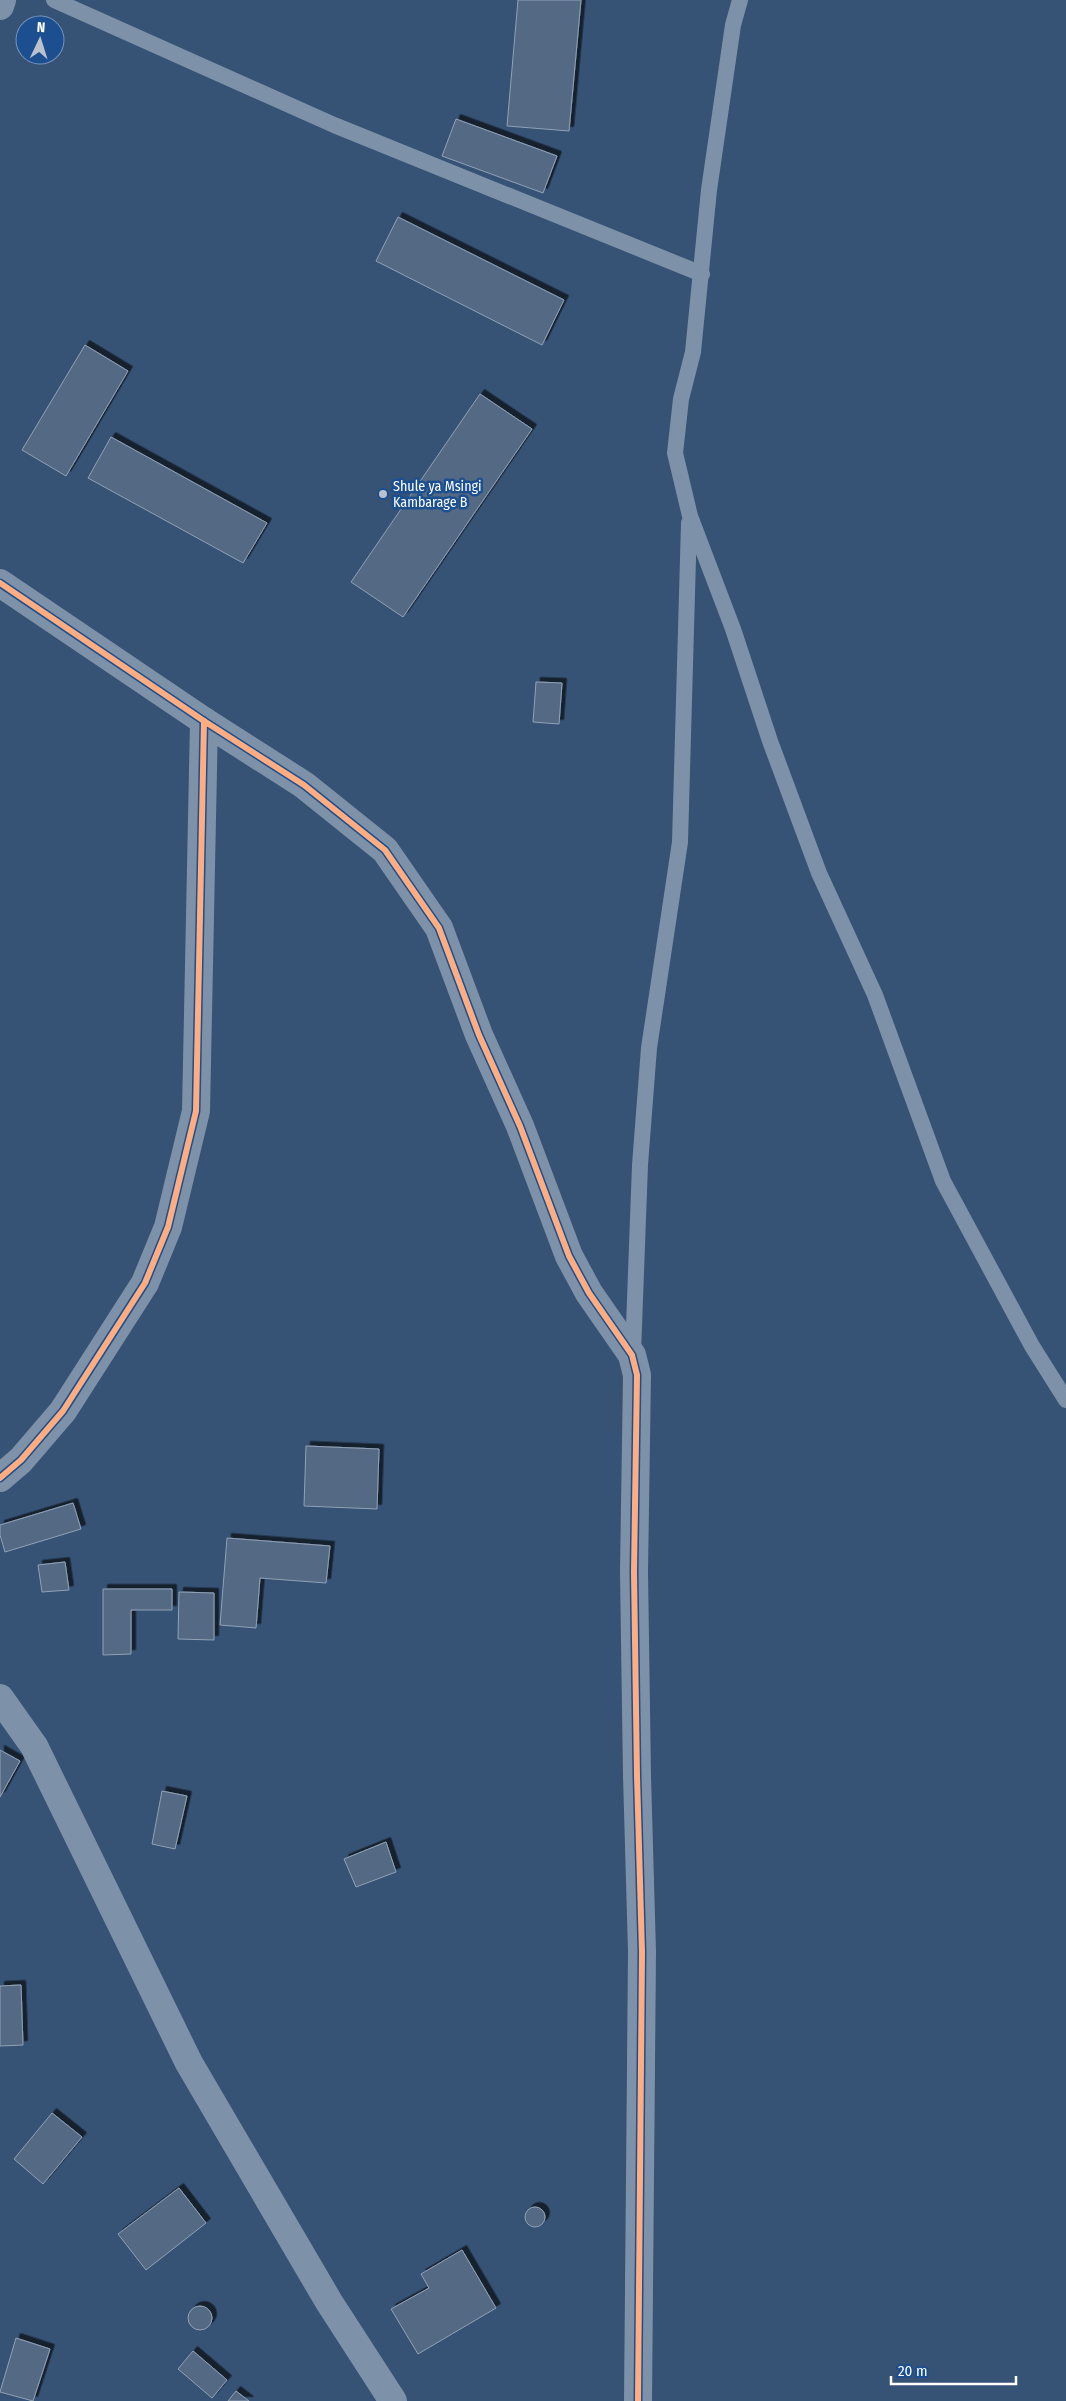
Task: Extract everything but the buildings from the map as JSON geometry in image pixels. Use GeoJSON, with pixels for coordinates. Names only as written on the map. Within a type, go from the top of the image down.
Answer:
{"type":"FeatureCollection","features":[{"type":"Feature","properties":{"kind":"street"},"geometry":{"type":"LineString","coordinates":[[0,6],[2,0]]}},
{"type":"Feature","properties":{"kind":"street"},"geometry":{"type":"LineString","coordinates":[[0,584],[204,721],[304,785],[386,850],[439,928],[479,1035],[520,1126],[570,1256],[589,1293],[632,1355],[637,1375],[634,1572],[636,1776],[642,1952],[638,2401]]}},
{"type":"Feature","properties":{"kind":"street"},"geometry":{"type":"LineString","coordinates":[[0,1478],[21,1460],[63,1411],[145,1283],[168,1227],[196,1110],[204,721]]}},
{"type":"Feature","properties":{"kind":"street"},"geometry":{"type":"LineString","coordinates":[[0,1698],[34,1746],[189,2063],[329,2302],[393,2401]]}},
{"type":"Feature","properties":{"kind":"lane"},"geometry":{"type":"LineString","coordinates":[[54,0],[334,125],[702,274]]}},
{"type":"Feature","properties":{"kind":"lane"},"geometry":{"type":"LineString","coordinates":[[740,0],[733,25],[709,190],[694,352],[681,400],[675,452],[690,516],[734,630],[770,741],[819,873],[875,995],[943,1181],[1032,1346],[1066,1400]]}},
{"type":"Feature","properties":{"kind":"lane"},"geometry":{"type":"LineString","coordinates":[[632,1355],[640,1165],[649,1048],[680,842],[690,516]]}},
{"type":"Feature","properties":{"kind":"cycle path"},"geometry":{"type":"LineString","coordinates":[[0,583],[204,721],[304,785],[385,850],[439,928],[479,1035],[520,1126],[569,1256],[589,1293],[632,1355],[637,1375],[634,1572],[642,1952],[638,2401]]}},
{"type":"Feature","properties":{"kind":"cycle path"},"geometry":{"type":"LineString","coordinates":[[0,1478],[21,1460],[63,1411],[145,1283],[168,1227],[196,1111],[204,721]]}},
{"type":"Feature","properties":{"kind":"place","name":"Shule ya Msingi Kambarage B"},"geometry":{"type":"Point","coordinates":[383,494]}}]}
